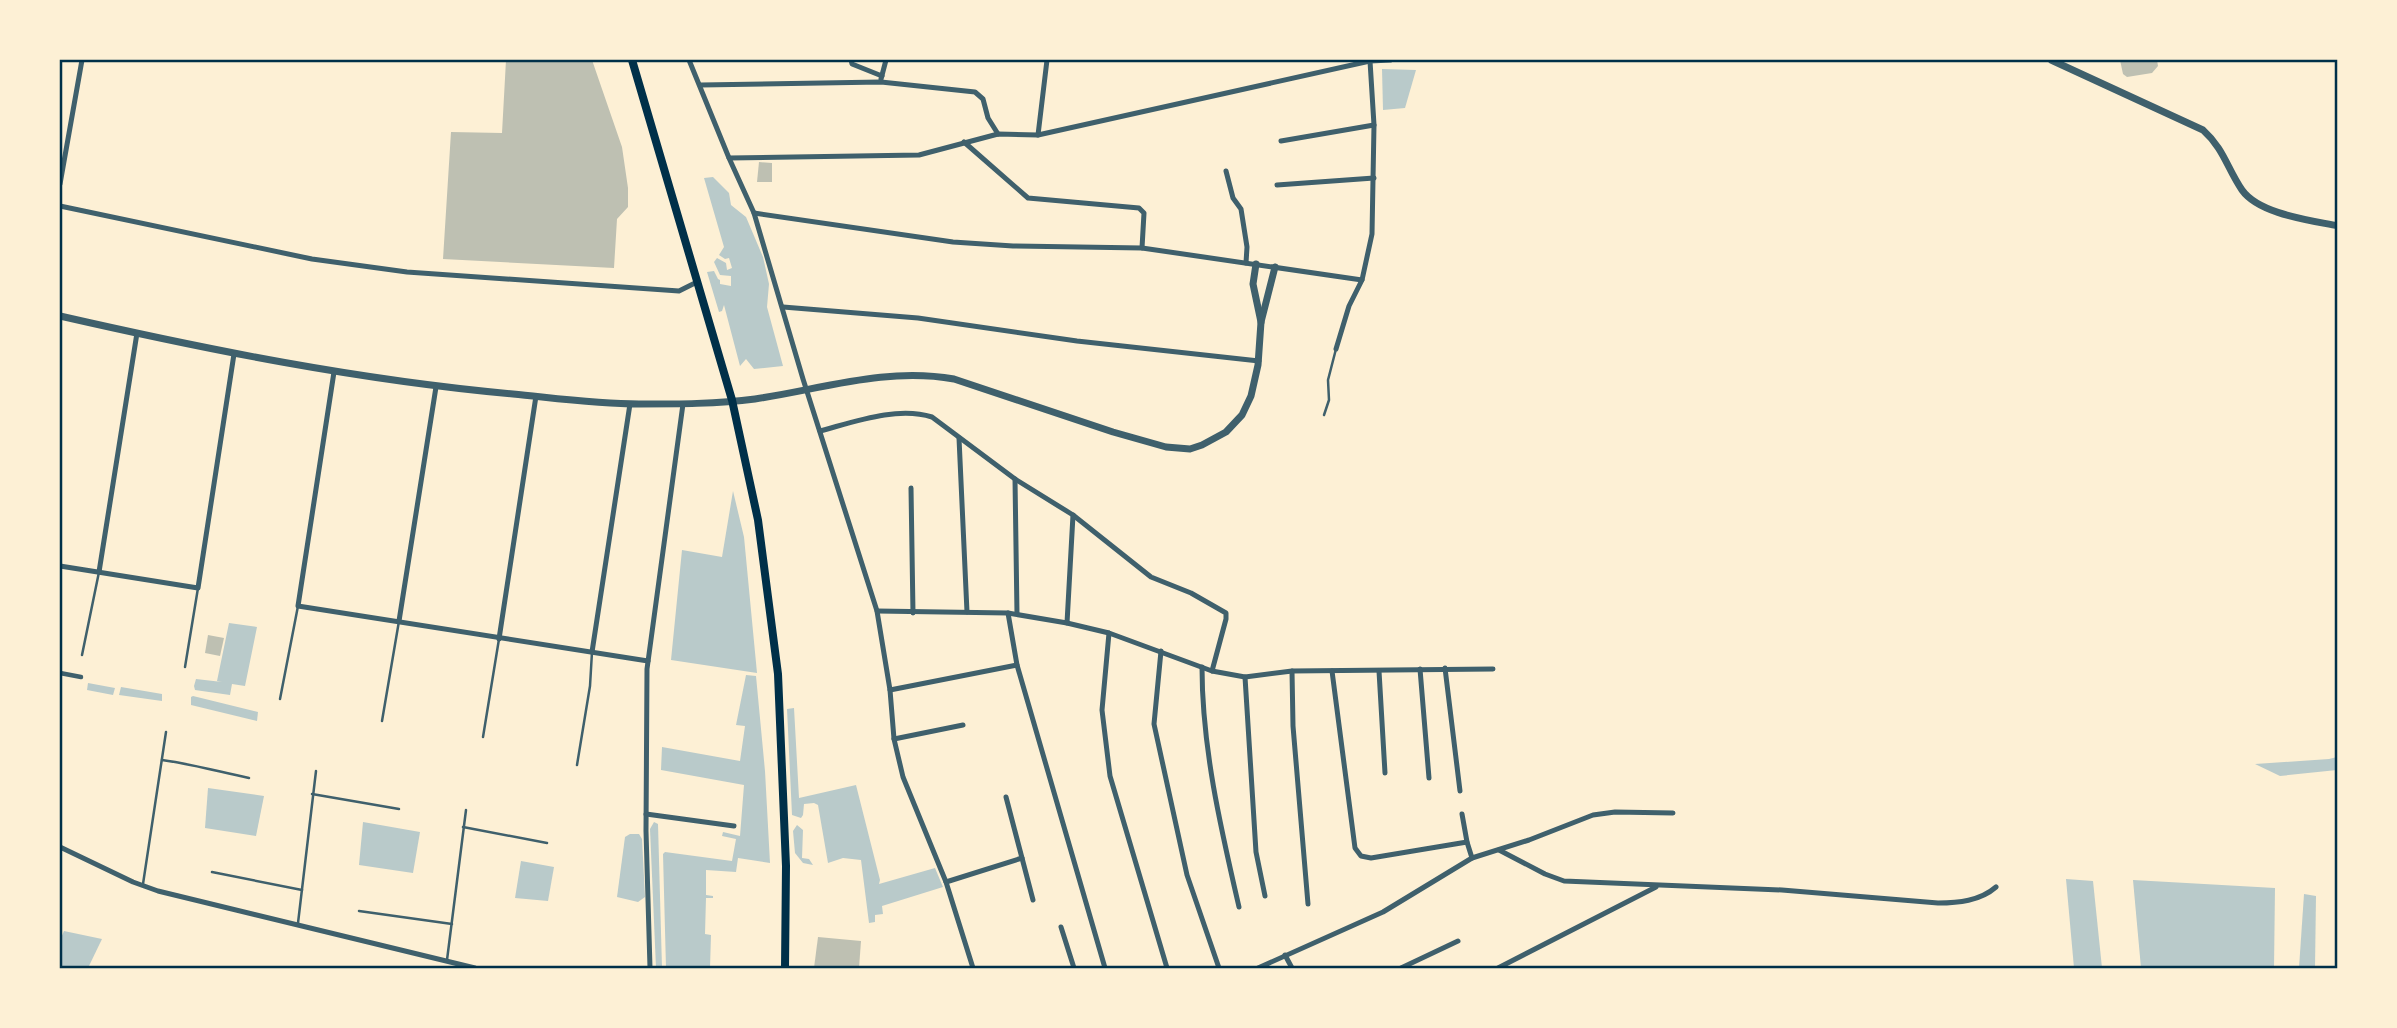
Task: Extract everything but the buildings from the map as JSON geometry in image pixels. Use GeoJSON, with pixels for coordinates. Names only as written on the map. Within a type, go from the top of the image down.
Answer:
{"type":"FeatureCollection","features":[{"type":"Feature","properties":{"kind":"main road"},"geometry":{"type":"LineString","coordinates":[[632,60],[732,400],[758,520],[778,674],[786,866],[785,968]]}},
{"type":"Feature","properties":{"kind":"street"},"geometry":{"type":"LineString","coordinates":[[60,184],[82,60]]}},
{"type":"Feature","properties":{"kind":"street"},"geometry":{"type":"LineString","coordinates":[[689,60],[754,213],[877,611],[890,690],[894,739],[907,788],[947,882],[973,968]]}},
{"type":"Feature","properties":{"kind":"street"},"geometry":{"type":"LineString","coordinates":[[851,60],[850,63],[881,79]]}},
{"type":"Feature","properties":{"kind":"street"},"geometry":{"type":"LineString","coordinates":[[881,79],[886,60]]}},
{"type":"Feature","properties":{"kind":"street"},"geometry":{"type":"LineString","coordinates":[[1038,135],[1047,60]]}},
{"type":"Feature","properties":{"kind":"street"},"geometry":{"type":"LineString","coordinates":[[729,158],[919,155],[998,134],[1038,135],[1370,61],[1391,60]]}},
{"type":"Feature","properties":{"kind":"street"},"geometry":{"type":"LineString","coordinates":[[2051,60],[2203,130],[2217,143],[2243,191],[2254,203],[2289,215],[2337,226]]}},
{"type":"Feature","properties":{"kind":"street"},"geometry":{"type":"LineString","coordinates":[[1336,349],[1349,306],[1362,280],[1372,234],[1374,125],[1370,61]]}},
{"type":"Feature","properties":{"kind":"street"},"geometry":{"type":"LineString","coordinates":[[701,85],[881,79],[975,92],[983,99],[988,118],[998,134]]}},
{"type":"Feature","properties":{"kind":"street"},"geometry":{"type":"LineString","coordinates":[[1281,141],[1374,125]]}},
{"type":"Feature","properties":{"kind":"street"},"geometry":{"type":"LineString","coordinates":[[964,142],[1028,198],[1139,208],[1144,213],[1142,248]]}},
{"type":"Feature","properties":{"kind":"street"},"geometry":{"type":"LineString","coordinates":[[1226,171],[1233,198],[1241,209],[1247,247],[1246,263]]}},
{"type":"Feature","properties":{"kind":"street"},"geometry":{"type":"LineString","coordinates":[[1277,185],[1374,178]]}},
{"type":"Feature","properties":{"kind":"street"},"geometry":{"type":"LineString","coordinates":[[60,206],[312,259],[407,272],[679,291],[697,282]]}},
{"type":"Feature","properties":{"kind":"street"},"geometry":{"type":"LineString","coordinates":[[754,213],[953,243],[1142,248],[1362,280]]}},
{"type":"Feature","properties":{"kind":"street"},"geometry":{"type":"LineString","coordinates":[[1256,264],[1254,284],[1261,322]]}},
{"type":"Feature","properties":{"kind":"street"},"geometry":{"type":"LineString","coordinates":[[60,316],[234,354],[334,372],[436,387],[630,404],[751,400],[880,376],[937,376],[954,379],[1113,432],[1166,447],[1190,449],[1216,440],[1226,432],[1242,415],[1251,396],[1259,360],[1261,322],[1275,267]]}},
{"type":"Feature","properties":{"kind":"street"},"geometry":{"type":"LineString","coordinates":[[783,307],[918,318],[1077,341],[1259,360]]}},
{"type":"Feature","properties":{"kind":"street"},"geometry":{"type":"LineString","coordinates":[[99,572],[137,333]]}},
{"type":"Feature","properties":{"kind":"street"},"geometry":{"type":"LineString","coordinates":[[60,566],[198,588],[234,354]]}},
{"type":"Feature","properties":{"kind":"street"},"geometry":{"type":"LineString","coordinates":[[334,372],[298,606],[648,660]]}},
{"type":"Feature","properties":{"kind":"street"},"geometry":{"type":"LineString","coordinates":[[399,621],[436,387]]}},
{"type":"Feature","properties":{"kind":"street"},"geometry":{"type":"LineString","coordinates":[[499,639],[536,396]]}},
{"type":"Feature","properties":{"kind":"street"},"geometry":{"type":"LineString","coordinates":[[592,652],[630,404]]}},
{"type":"Feature","properties":{"kind":"street"},"geometry":{"type":"LineString","coordinates":[[650,968],[646,814],[648,660],[682,404]]}},
{"type":"Feature","properties":{"kind":"street"},"geometry":{"type":"LineString","coordinates":[[820,431],[869,419],[916,412],[932,417],[1015,479],[1073,515],[1151,577],[1191,593],[1226,613],[1212,671]]}},
{"type":"Feature","properties":{"kind":"street"},"geometry":{"type":"LineString","coordinates":[[958,438],[967,612]]}},
{"type":"Feature","properties":{"kind":"street"},"geometry":{"type":"LineString","coordinates":[[1015,479],[1017,614]]}},
{"type":"Feature","properties":{"kind":"street"},"geometry":{"type":"LineString","coordinates":[[911,488],[914,612]]}},
{"type":"Feature","properties":{"kind":"street"},"geometry":{"type":"LineString","coordinates":[[1067,623],[1073,515]]}},
{"type":"Feature","properties":{"kind":"street"},"geometry":{"type":"LineString","coordinates":[[877,611],[1017,614],[1109,633],[1212,671],[1245,677],[1292,671],[1493,669]]}},
{"type":"Feature","properties":{"kind":"street"},"geometry":{"type":"LineString","coordinates":[[1009,614],[1017,665],[1105,968]]}},
{"type":"Feature","properties":{"kind":"street"},"geometry":{"type":"LineString","coordinates":[[1109,633],[1102,710],[1110,776],[1167,968]]}},
{"type":"Feature","properties":{"kind":"street"},"geometry":{"type":"LineString","coordinates":[[1161,652],[1154,724],[1187,875],[1219,968]]}},
{"type":"Feature","properties":{"kind":"street"},"geometry":{"type":"LineString","coordinates":[[890,690],[1017,665]]}},
{"type":"Feature","properties":{"kind":"street"},"geometry":{"type":"LineString","coordinates":[[1202,667],[1202,705],[1214,786],[1239,907]]}},
{"type":"Feature","properties":{"kind":"street"},"geometry":{"type":"LineString","coordinates":[[1445,668],[1460,791]]}},
{"type":"Feature","properties":{"kind":"street"},"geometry":{"type":"LineString","coordinates":[[1420,669],[1429,778]]}},
{"type":"Feature","properties":{"kind":"street"},"geometry":{"type":"LineString","coordinates":[[1292,671],[1293,726],[1308,904]]}},
{"type":"Feature","properties":{"kind":"street"},"geometry":{"type":"LineString","coordinates":[[1332,671],[1354,848],[1361,856],[1371,858],[1467,842]]}},
{"type":"Feature","properties":{"kind":"street"},"geometry":{"type":"LineString","coordinates":[[1379,671],[1385,773]]}},
{"type":"Feature","properties":{"kind":"street"},"geometry":{"type":"LineString","coordinates":[[60,673],[81,677]]}},
{"type":"Feature","properties":{"kind":"street"},"geometry":{"type":"LineString","coordinates":[[1245,677],[1256,852],[1265,896]]}},
{"type":"Feature","properties":{"kind":"street"},"geometry":{"type":"LineString","coordinates":[[894,739],[963,725]]}},
{"type":"Feature","properties":{"kind":"street"},"geometry":{"type":"LineString","coordinates":[[1006,797],[1033,900]]}},
{"type":"Feature","properties":{"kind":"street"},"geometry":{"type":"LineString","coordinates":[[1258,968],[1383,912],[1472,859],[1593,815],[1673,813]]}},
{"type":"Feature","properties":{"kind":"street"},"geometry":{"type":"LineString","coordinates":[[646,814],[734,826]]}},
{"type":"Feature","properties":{"kind":"street"},"geometry":{"type":"LineString","coordinates":[[1462,814],[1472,859]]}},
{"type":"Feature","properties":{"kind":"street"},"geometry":{"type":"LineString","coordinates":[[60,847],[143,886],[298,927],[475,968]]}},
{"type":"Feature","properties":{"kind":"street"},"geometry":{"type":"LineString","coordinates":[[1499,850],[1564,881],[1782,890],[1938,904],[1973,899],[1996,887]]}},
{"type":"Feature","properties":{"kind":"street"},"geometry":{"type":"LineString","coordinates":[[947,882],[1022,858]]}},
{"type":"Feature","properties":{"kind":"street"},"geometry":{"type":"LineString","coordinates":[[1498,968],[1659,885]]}},
{"type":"Feature","properties":{"kind":"street"},"geometry":{"type":"LineString","coordinates":[[1061,927],[1074,968]]}},
{"type":"Feature","properties":{"kind":"street"},"geometry":{"type":"LineString","coordinates":[[1401,968],[1458,941]]}},
{"type":"Feature","properties":{"kind":"street"},"geometry":{"type":"LineString","coordinates":[[1285,955],[1292,968]]}},
{"type":"Feature","properties":{"kind":"lane"},"geometry":{"type":"LineString","coordinates":[[1324,415],[1329,400],[1328,380],[1336,349]]}},
{"type":"Feature","properties":{"kind":"lane"},"geometry":{"type":"LineString","coordinates":[[82,655],[99,572]]}},
{"type":"Feature","properties":{"kind":"lane"},"geometry":{"type":"LineString","coordinates":[[185,667],[198,588]]}},
{"type":"Feature","properties":{"kind":"lane"},"geometry":{"type":"LineString","coordinates":[[280,699],[298,606]]}},
{"type":"Feature","properties":{"kind":"lane"},"geometry":{"type":"LineString","coordinates":[[382,721],[399,621]]}},
{"type":"Feature","properties":{"kind":"lane"},"geometry":{"type":"LineString","coordinates":[[483,737],[499,639]]}},
{"type":"Feature","properties":{"kind":"lane"},"geometry":{"type":"LineString","coordinates":[[577,765],[590,686],[592,652]]}},
{"type":"Feature","properties":{"kind":"lane"},"geometry":{"type":"LineString","coordinates":[[143,886],[166,732]]}},
{"type":"Feature","properties":{"kind":"lane"},"geometry":{"type":"LineString","coordinates":[[162,760],[204,766],[211,771],[249,778]]}},
{"type":"Feature","properties":{"kind":"lane"},"geometry":{"type":"LineString","coordinates":[[298,927],[316,771]]}},
{"type":"Feature","properties":{"kind":"lane"},"geometry":{"type":"LineString","coordinates":[[312,794],[399,809]]}},
{"type":"Feature","properties":{"kind":"lane"},"geometry":{"type":"LineString","coordinates":[[447,962],[466,810]]}},
{"type":"Feature","properties":{"kind":"lane"},"geometry":{"type":"LineString","coordinates":[[463,827],[547,843]]}},
{"type":"Feature","properties":{"kind":"lane"},"geometry":{"type":"LineString","coordinates":[[212,872],[302,890]]}},
{"type":"Feature","properties":{"kind":"lane"},"geometry":{"type":"LineString","coordinates":[[359,911],[452,924]]}},
{"type":"Feature","properties":{"kind":"shaded area"},"geometry":{"type":"Polygon","coordinates":[[[1382,69],[1416,70],[1405,108],[1383,110],[1382,69]]]}},
{"type":"Feature","properties":{"kind":"shaded area"},"geometry":{"type":"Polygon","coordinates":[[[713,177],[729,193],[731,205],[746,217],[763,257],[769,284],[767,307],[783,366],[754,369],[746,359],[740,366],[724,305],[719,312],[707,272],[714,271],[720,284],[731,286],[731,276],[720,275],[714,262],[717,258],[726,263],[727,270],[732,268],[729,258],[725,259],[719,255],[724,247],[704,178],[713,177]]]}},
{"type":"Feature","properties":{"kind":"shaded area"},"geometry":{"type":"Polygon","coordinates":[[[733,491],[744,537],[757,673],[671,660],[682,550],[722,557],[733,491]]]}},
{"type":"Feature","properties":{"kind":"shaded area"},"geometry":{"type":"Polygon","coordinates":[[[229,623],[257,627],[245,686],[232,684],[230,695],[195,690],[196,679],[222,682],[217,681],[229,623]]]}},
{"type":"Feature","properties":{"kind":"shaded area"},"geometry":{"type":"Polygon","coordinates":[[[746,675],[756,676],[770,863],[738,858],[736,872],[706,870],[706,895],[713,896],[706,898],[705,934],[711,935],[710,968],[666,968],[663,854],[665,852],[732,861],[736,839],[722,836],[723,832],[740,836],[744,785],[661,770],[662,747],[740,761],[745,726],[736,725],[746,675]]]}},
{"type":"Feature","properties":{"kind":"shaded area"},"geometry":{"type":"Polygon","coordinates":[[[88,683],[115,688],[113,695],[87,690],[88,683]]]}},
{"type":"Feature","properties":{"kind":"shaded area"},"geometry":{"type":"Polygon","coordinates":[[[121,687],[162,694],[162,701],[119,695],[121,687]]]}},
{"type":"Feature","properties":{"kind":"shaded area"},"geometry":{"type":"Polygon","coordinates":[[[193,696],[258,712],[257,721],[191,705],[193,696]]]}},
{"type":"Feature","properties":{"kind":"shaded area"},"geometry":{"type":"Polygon","coordinates":[[[794,708],[799,798],[856,785],[879,884],[935,868],[943,887],[882,906],[883,914],[875,915],[875,922],[869,923],[861,860],[843,858],[828,863],[818,805],[804,804],[801,818],[792,815],[787,709],[794,708]]]}},
{"type":"Feature","properties":{"kind":"shaded area"},"geometry":{"type":"Polygon","coordinates":[[[2337,757],[2337,770],[2280,776],[2255,764],[2329,759],[2337,757]]]}},
{"type":"Feature","properties":{"kind":"shaded area"},"geometry":{"type":"Polygon","coordinates":[[[208,788],[264,796],[256,836],[205,828],[208,788]]]}},
{"type":"Feature","properties":{"kind":"shaded area"},"geometry":{"type":"Polygon","coordinates":[[[363,822],[420,832],[413,873],[359,865],[363,822]]]}},
{"type":"Feature","properties":{"kind":"shaded area"},"geometry":{"type":"Polygon","coordinates":[[[654,822],[658,824],[662,968],[656,968],[650,829],[654,822]]]}},
{"type":"Feature","properties":{"kind":"shaded area"},"geometry":{"type":"Polygon","coordinates":[[[797,825],[803,830],[802,858],[809,859],[813,865],[803,863],[795,853],[793,831],[797,825]]]}},
{"type":"Feature","properties":{"kind":"shaded area"},"geometry":{"type":"Polygon","coordinates":[[[639,834],[642,839],[645,897],[638,902],[617,897],[625,837],[639,834]]]}},
{"type":"Feature","properties":{"kind":"shaded area"},"geometry":{"type":"Polygon","coordinates":[[[521,861],[554,867],[548,901],[515,898],[521,861]]]}},
{"type":"Feature","properties":{"kind":"shaded area"},"geometry":{"type":"Polygon","coordinates":[[[2066,879],[2093,881],[2102,968],[2074,968],[2066,879]]]}},
{"type":"Feature","properties":{"kind":"shaded area"},"geometry":{"type":"Polygon","coordinates":[[[2133,880],[2275,888],[2274,968],[2141,968],[2133,880]]]}},
{"type":"Feature","properties":{"kind":"shaded area"},"geometry":{"type":"Polygon","coordinates":[[[2304,894],[2316,896],[2315,968],[2299,968],[2304,894]]]}},
{"type":"Feature","properties":{"kind":"shaded area"},"geometry":{"type":"Polygon","coordinates":[[[64,931],[102,939],[88,968],[60,968],[60,940],[64,931]]]}}]}
